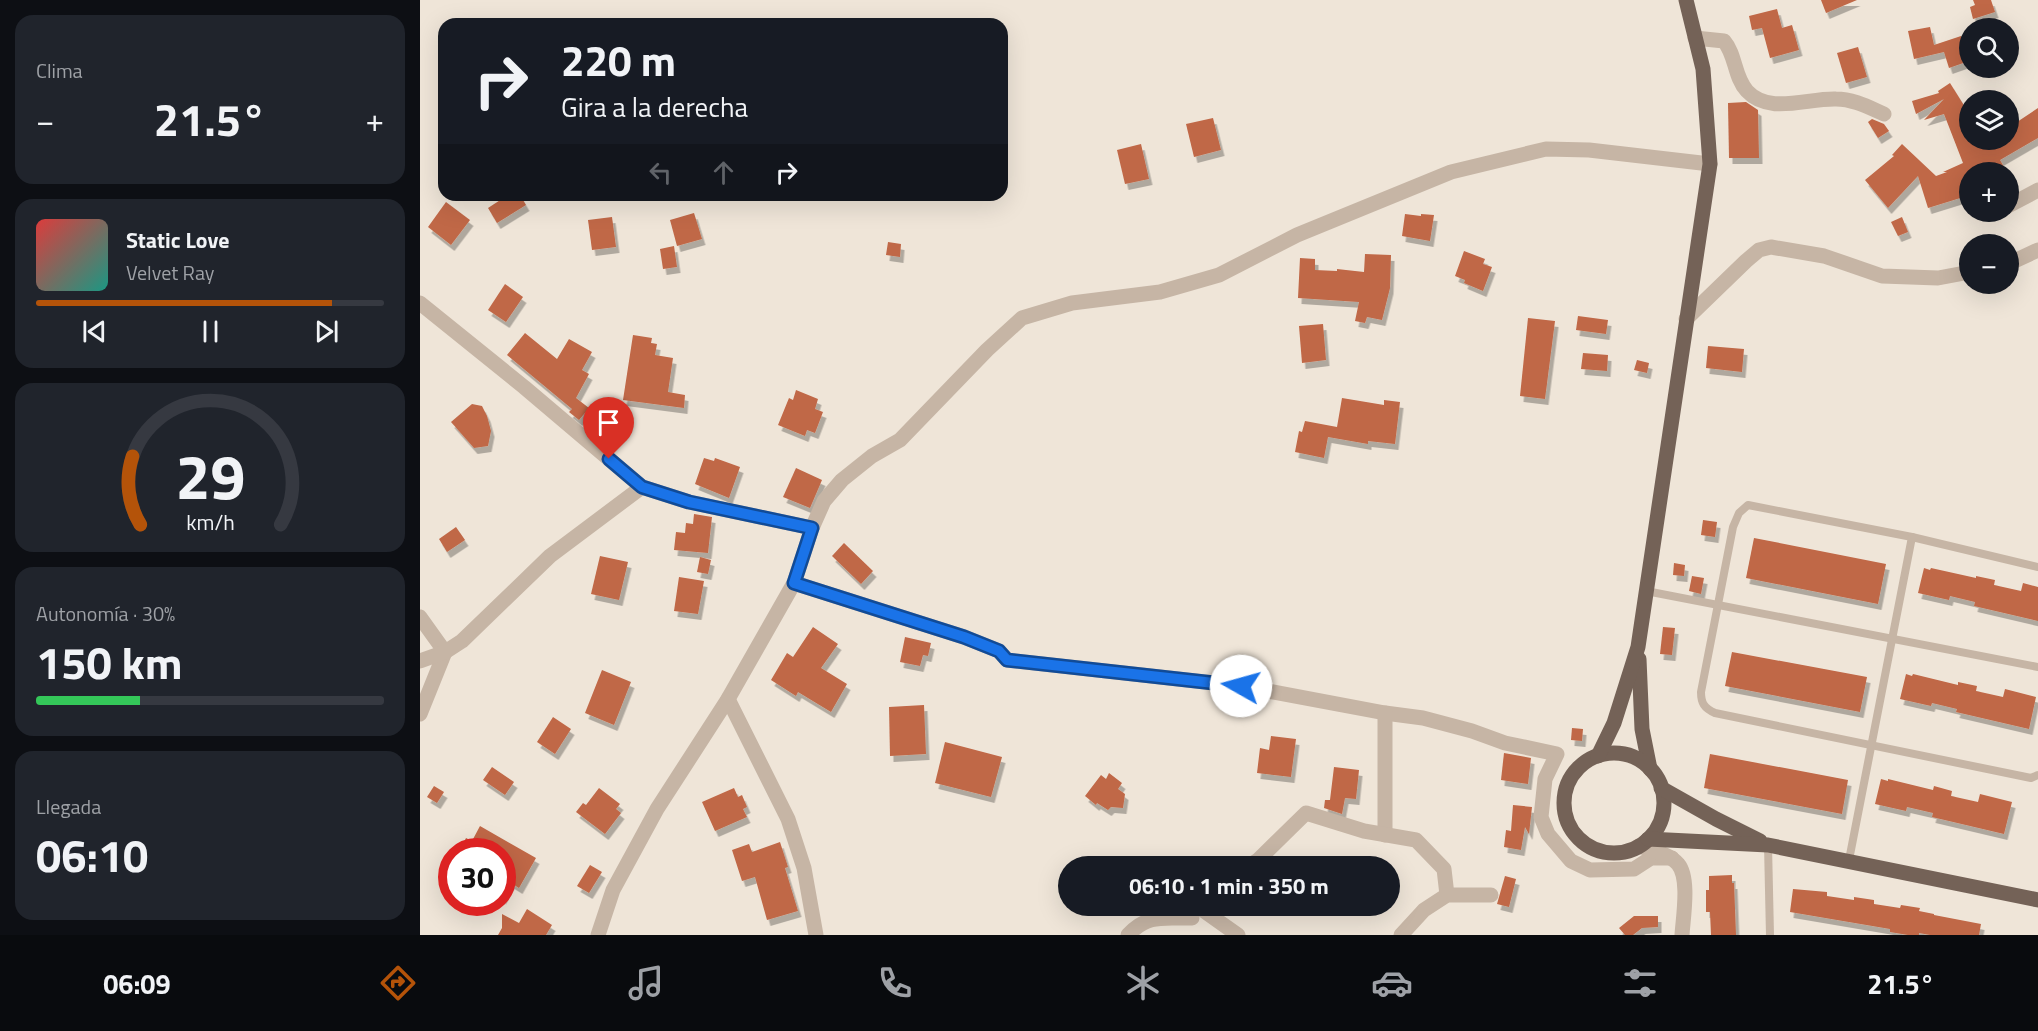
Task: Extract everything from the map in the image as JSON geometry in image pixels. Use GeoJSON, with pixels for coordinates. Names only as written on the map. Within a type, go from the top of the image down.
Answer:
{"type":"FeatureCollection","features":[{"type":"Feature","properties":{"kind":"main road"},"geometry":{"type":"LineString","coordinates":[[1598,756],[1614,723],[1638,647],[1710,164],[1704,69],[1686,0]]}},
{"type":"Feature","properties":{"kind":"main road"},"geometry":{"type":"LineString","coordinates":[[1638,647],[1642,729],[1650,769],[1661,788],[1663,810],[1655,831],[1644,843]]}},
{"type":"Feature","properties":{"kind":"main road"},"geometry":{"type":"LineString","coordinates":[[1650,769],[1641,762],[1620,754],[1598,756],[1579,768],[1567,786],[1564,808],[1571,829],[1587,845],[1607,853],[1618,853],[1644,843],[1768,844],[2038,900]]}},
{"type":"Feature","properties":{"kind":"main road"},"geometry":{"type":"LineString","coordinates":[[1661,788],[1716,819],[1768,844]]}},
{"type":"Feature","properties":{"kind":"street"},"geometry":{"type":"LineString","coordinates":[[1695,38],[1724,41],[1729,47],[1737,74],[1747,91],[1761,101],[1775,104],[1836,99],[1855,102],[1884,114]]}},
{"type":"Feature","properties":{"kind":"street"},"geometry":{"type":"LineString","coordinates":[[598,935],[614,890],[657,809],[728,699],[794,583],[812,528],[824,501],[842,480],[872,456],[900,440],[987,350],[1023,318],[1072,303],[1160,292],[1219,275],[1296,235],[1451,172],[1546,149],[1589,150],[1710,164]]}},
{"type":"Feature","properties":{"kind":"street"},"geometry":{"type":"LineString","coordinates":[[2019,200],[2038,190]]}},
{"type":"Feature","properties":{"kind":"street"},"geometry":{"type":"LineString","coordinates":[[1686,319],[1746,261],[1759,250],[1771,246],[1824,256],[1882,276],[1938,278],[1959,274]]}},
{"type":"Feature","properties":{"kind":"street"},"geometry":{"type":"LineString","coordinates":[[2019,259],[2038,250]]}},
{"type":"Feature","properties":{"kind":"street"},"geometry":{"type":"LineString","coordinates":[[420,303],[642,487],[689,502],[812,528]]}},
{"type":"Feature","properties":{"kind":"street"},"geometry":{"type":"LineString","coordinates":[[420,660],[445,652],[462,641],[550,556],[642,487]]}},
{"type":"Feature","properties":{"kind":"street"},"geometry":{"type":"LineString","coordinates":[[794,583],[964,637],[999,651],[1007,660],[1241,686],[1423,718],[1472,730],[1505,743],[1557,754],[1545,779],[1541,817],[1548,834],[1571,861],[1590,870],[1634,869],[1651,858],[1672,858]]}},
{"type":"Feature","properties":{"kind":"street"},"geometry":{"type":"LineString","coordinates":[[420,617],[445,652]]}},
{"type":"Feature","properties":{"kind":"street"},"geometry":{"type":"LineString","coordinates":[[420,714],[445,652]]}},
{"type":"Feature","properties":{"kind":"street"},"geometry":{"type":"LineString","coordinates":[[728,699],[788,819],[804,868],[816,935]]}},
{"type":"Feature","properties":{"kind":"street"},"geometry":{"type":"LineString","coordinates":[[1385,713],[1385,835]]}},
{"type":"Feature","properties":{"kind":"street"},"geometry":{"type":"LineString","coordinates":[[1262,856],[1306,813],[1364,831],[1416,840],[1433,855],[1444,869],[1448,895]]}},
{"type":"Feature","properties":{"kind":"street"},"geometry":{"type":"LineString","coordinates":[[1644,843],[1679,864],[1683,874],[1682,935]]}},
{"type":"Feature","properties":{"kind":"street"},"geometry":{"type":"LineString","coordinates":[[1401,935],[1424,910],[1448,895],[1491,895]]}},
{"type":"Feature","properties":{"kind":"street"},"geometry":{"type":"LineString","coordinates":[[1128,935],[1138,924],[1152,919],[1192,918],[1190,916]]}},
{"type":"Feature","properties":{"kind":"street"},"geometry":{"type":"LineString","coordinates":[[1211,916],[1238,935]]}},
{"type":"Feature","properties":{"kind":"lane"},"geometry":{"type":"LineString","coordinates":[[2038,567],[1912,537],[1748,505],[1739,513],[1733,527],[1701,692],[1701,702],[1715,713],[2031,778],[2038,775]]}},
{"type":"Feature","properties":{"kind":"lane"},"geometry":{"type":"LineString","coordinates":[[1849,860],[1912,537]]}},
{"type":"Feature","properties":{"kind":"lane"},"geometry":{"type":"LineString","coordinates":[[1646,591],[2038,668]]}},
{"type":"Feature","properties":{"kind":"lane"},"geometry":{"type":"LineString","coordinates":[[1768,844],[1770,935]]}},
{"type":"Feature","properties":{"kind":"building"},"geometry":{"type":"Polygon","coordinates":[[[1821,0],[1857,0],[1826,13],[1821,0]]]}},
{"type":"Feature","properties":{"kind":"building"},"geometry":{"type":"Polygon","coordinates":[[[1973,0],[1991,0],[1995,12],[1973,18],[1970,7],[1975,5],[1973,0]]]}},
{"type":"Feature","properties":{"kind":"building"},"geometry":{"type":"Polygon","coordinates":[[[1777,9],[1782,28],[1792,25],[1799,50],[1770,58],[1762,28],[1752,30],[1749,16],[1777,9]]]}},
{"type":"Feature","properties":{"kind":"building"},"geometry":{"type":"Polygon","coordinates":[[[1930,27],[1934,45],[1959,37],[1959,64],[1949,68],[1944,52],[1914,59],[1908,31],[1930,27]]]}},
{"type":"Feature","properties":{"kind":"building"},"geometry":{"type":"Polygon","coordinates":[[[1858,47],[1867,77],[1846,83],[1837,53],[1858,47]]]}},
{"type":"Feature","properties":{"kind":"building"},"geometry":{"type":"Polygon","coordinates":[[[1950,83],[1959,97],[1959,150],[2017,150],[2000,160],[2001,162],[1963,162],[1944,114],[1924,120],[1944,99],[1916,114],[1912,101],[1939,93],[1938,91],[1950,83]]]}},
{"type":"Feature","properties":{"kind":"building"},"geometry":{"type":"Polygon","coordinates":[[[1746,102],[1758,110],[1759,158],[1729,158],[1728,103],[1746,102]]]}},
{"type":"Feature","properties":{"kind":"building"},"geometry":{"type":"Polygon","coordinates":[[[2038,108],[2038,138],[2019,149],[2019,121],[2038,108]]]}},
{"type":"Feature","properties":{"kind":"building"},"geometry":{"type":"Polygon","coordinates":[[[1213,118],[1221,150],[1194,157],[1186,124],[1213,118]]]}},
{"type":"Feature","properties":{"kind":"building"},"geometry":{"type":"Polygon","coordinates":[[[1872,119],[1884,124],[1889,131],[1878,138],[1868,122],[1872,119]]]}},
{"type":"Feature","properties":{"kind":"building"},"geometry":{"type":"Polygon","coordinates":[[[1141,144],[1149,179],[1125,184],[1117,150],[1141,144]]]}},
{"type":"Feature","properties":{"kind":"building"},"geometry":{"type":"Polygon","coordinates":[[[1902,144],[1936,176],[1947,172],[1943,172],[1959,165],[1959,198],[1928,208],[1918,176],[1888,208],[1865,180],[1894,156],[1892,155],[1902,144]]]}},
{"type":"Feature","properties":{"kind":"building"},"geometry":{"type":"Polygon","coordinates":[[[499,201],[524,201],[526,205],[497,223],[488,208],[499,201]]]}},
{"type":"Feature","properties":{"kind":"building"},"geometry":{"type":"Polygon","coordinates":[[[446,202],[470,220],[451,245],[428,227],[446,202]]]}},
{"type":"Feature","properties":{"kind":"building"},"geometry":{"type":"Polygon","coordinates":[[[694,213],[702,239],[677,246],[670,220],[694,213]]]}},
{"type":"Feature","properties":{"kind":"building"},"geometry":{"type":"Polygon","coordinates":[[[1405,214],[1434,215],[1430,241],[1402,236],[1405,214]]]}},
{"type":"Feature","properties":{"kind":"building"},"geometry":{"type":"Polygon","coordinates":[[[612,217],[616,247],[592,250],[588,220],[612,217]]]}},
{"type":"Feature","properties":{"kind":"building"},"geometry":{"type":"Polygon","coordinates":[[[1902,217],[1908,232],[1898,236],[1891,222],[1902,217]]]}},
{"type":"Feature","properties":{"kind":"building"},"geometry":{"type":"Polygon","coordinates":[[[888,242],[901,244],[900,257],[886,255],[888,242]]]}},
{"type":"Feature","properties":{"kind":"building"},"geometry":{"type":"Polygon","coordinates":[[[674,246],[677,267],[663,269],[660,249],[674,246]]]}},
{"type":"Feature","properties":{"kind":"building"},"geometry":{"type":"Polygon","coordinates":[[[1464,251],[1485,259],[1483,264],[1492,267],[1483,291],[1464,283],[1465,280],[1455,276],[1464,251]]]}},
{"type":"Feature","properties":{"kind":"building"},"geometry":{"type":"Polygon","coordinates":[[[1365,254],[1391,255],[1390,288],[1382,320],[1367,317],[1365,323],[1355,321],[1359,302],[1298,298],[1300,258],[1315,259],[1315,270],[1337,271],[1337,269],[1364,272],[1365,254]]]}},
{"type":"Feature","properties":{"kind":"building"},"geometry":{"type":"Polygon","coordinates":[[[505,284],[523,297],[506,322],[488,310],[505,284]]]}},
{"type":"Feature","properties":{"kind":"building"},"geometry":{"type":"Polygon","coordinates":[[[1578,316],[1608,320],[1606,334],[1576,330],[1578,316]]]}},
{"type":"Feature","properties":{"kind":"building"},"geometry":{"type":"Polygon","coordinates":[[[1528,318],[1555,321],[1545,399],[1520,396],[1528,318]]]}},
{"type":"Feature","properties":{"kind":"building"},"geometry":{"type":"Polygon","coordinates":[[[1323,324],[1326,360],[1302,363],[1299,326],[1323,324]]]}},
{"type":"Feature","properties":{"kind":"building"},"geometry":{"type":"Polygon","coordinates":[[[525,333],[557,359],[569,339],[592,352],[582,370],[589,374],[576,398],[589,408],[579,420],[569,412],[572,409],[507,355],[525,333]]]}},
{"type":"Feature","properties":{"kind":"building"},"geometry":{"type":"Polygon","coordinates":[[[633,335],[652,338],[651,343],[657,344],[655,355],[673,358],[668,392],[685,395],[684,408],[623,400],[633,335]]]}},
{"type":"Feature","properties":{"kind":"building"},"geometry":{"type":"Polygon","coordinates":[[[1708,346],[1744,349],[1742,372],[1706,368],[1708,346]]]}},
{"type":"Feature","properties":{"kind":"building"},"geometry":{"type":"Polygon","coordinates":[[[1583,353],[1608,355],[1607,371],[1581,369],[1583,353]]]}},
{"type":"Feature","properties":{"kind":"building"},"geometry":{"type":"Polygon","coordinates":[[[1637,360],[1649,363],[1647,373],[1634,370],[1637,360]]]}},
{"type":"Feature","properties":{"kind":"building"},"geometry":{"type":"Polygon","coordinates":[[[796,390],[818,399],[815,409],[823,412],[815,433],[807,430],[805,436],[778,425],[789,398],[793,400],[796,390]]]}},
{"type":"Feature","properties":{"kind":"building"},"geometry":{"type":"Polygon","coordinates":[[[1342,398],[1384,405],[1384,400],[1400,402],[1395,444],[1368,441],[1368,444],[1328,437],[1324,458],[1295,452],[1299,431],[1302,432],[1305,421],[1337,427],[1342,398]]]}},
{"type":"Feature","properties":{"kind":"building"},"geometry":{"type":"Polygon","coordinates":[[[472,404],[482,406],[487,416],[491,431],[488,446],[474,448],[451,422],[472,404]]]}},
{"type":"Feature","properties":{"kind":"building"},"geometry":{"type":"Polygon","coordinates":[[[704,458],[714,461],[715,458],[740,467],[729,498],[695,484],[704,458]]]}},
{"type":"Feature","properties":{"kind":"building"},"geometry":{"type":"Polygon","coordinates":[[[796,468],[822,480],[810,508],[783,497],[796,468]]]}},
{"type":"Feature","properties":{"kind":"building"},"geometry":{"type":"Polygon","coordinates":[[[694,514],[712,517],[708,553],[674,550],[676,532],[685,533],[686,523],[693,524],[694,514]]]}},
{"type":"Feature","properties":{"kind":"building"},"geometry":{"type":"Polygon","coordinates":[[[1703,520],[1717,522],[1715,537],[1701,535],[1703,520]]]}},
{"type":"Feature","properties":{"kind":"building"},"geometry":{"type":"Polygon","coordinates":[[[456,527],[465,540],[447,552],[439,539],[456,527]]]}},
{"type":"Feature","properties":{"kind":"building"},"geometry":{"type":"Polygon","coordinates":[[[1754,538],[1886,564],[1878,604],[1746,578],[1754,538]]]}},
{"type":"Feature","properties":{"kind":"building"},"geometry":{"type":"Polygon","coordinates":[[[844,543],[873,571],[861,584],[832,556],[844,543]]]}},
{"type":"Feature","properties":{"kind":"building"},"geometry":{"type":"Polygon","coordinates":[[[600,556],[628,562],[619,600],[591,594],[600,556]]]}},
{"type":"Feature","properties":{"kind":"building"},"geometry":{"type":"Polygon","coordinates":[[[700,557],[711,560],[708,574],[697,572],[700,557]]]}},
{"type":"Feature","properties":{"kind":"building"},"geometry":{"type":"Polygon","coordinates":[[[1674,563],[1685,565],[1684,576],[1673,575],[1674,563]]]}},
{"type":"Feature","properties":{"kind":"building"},"geometry":{"type":"Polygon","coordinates":[[[1924,568],[1995,580],[1994,585],[2021,591],[2023,583],[2038,587],[2038,621],[1974,606],[1975,602],[1950,596],[1949,600],[1918,593],[1924,568]]]}},
{"type":"Feature","properties":{"kind":"building"},"geometry":{"type":"Polygon","coordinates":[[[1692,576],[1704,578],[1701,594],[1689,591],[1692,576]]]}},
{"type":"Feature","properties":{"kind":"building"},"geometry":{"type":"Polygon","coordinates":[[[679,577],[704,581],[698,614],[674,611],[679,577]]]}},
{"type":"Feature","properties":{"kind":"building"},"geometry":{"type":"Polygon","coordinates":[[[813,627],[838,644],[821,668],[847,684],[831,712],[798,692],[796,696],[771,680],[787,653],[793,657],[813,627]]]}},
{"type":"Feature","properties":{"kind":"building"},"geometry":{"type":"Polygon","coordinates":[[[1663,627],[1675,628],[1672,655],[1660,654],[1663,627]]]}},
{"type":"Feature","properties":{"kind":"building"},"geometry":{"type":"Polygon","coordinates":[[[905,637],[931,643],[928,656],[923,655],[920,666],[900,662],[905,637]]]}},
{"type":"Feature","properties":{"kind":"building"},"geometry":{"type":"Polygon","coordinates":[[[1732,652],[1867,677],[1860,712],[1725,686],[1732,652]]]}},
{"type":"Feature","properties":{"kind":"building"},"geometry":{"type":"Polygon","coordinates":[[[602,670],[631,682],[614,725],[585,713],[602,670]]]}},
{"type":"Feature","properties":{"kind":"building"},"geometry":{"type":"Polygon","coordinates":[[[1906,674],[1958,685],[1958,682],[1977,686],[1976,691],[2003,697],[2005,689],[2036,697],[2029,729],[1956,712],[1957,709],[1932,703],[1931,706],[1900,699],[1906,674]]]}},
{"type":"Feature","properties":{"kind":"building"},"geometry":{"type":"Polygon","coordinates":[[[924,705],[926,754],[890,756],[889,707],[924,705]]]}},
{"type":"Feature","properties":{"kind":"building"},"geometry":{"type":"Polygon","coordinates":[[[553,717],[571,729],[555,754],[537,742],[553,717]]]}},
{"type":"Feature","properties":{"kind":"building"},"geometry":{"type":"Polygon","coordinates":[[[1572,728],[1583,729],[1582,741],[1571,740],[1572,728]]]}},
{"type":"Feature","properties":{"kind":"building"},"geometry":{"type":"Polygon","coordinates":[[[1271,736],[1296,739],[1291,777],[1257,773],[1260,748],[1269,750],[1271,736]]]}},
{"type":"Feature","properties":{"kind":"building"},"geometry":{"type":"Polygon","coordinates":[[[945,742],[1002,757],[991,797],[935,783],[945,742]]]}},
{"type":"Feature","properties":{"kind":"building"},"geometry":{"type":"Polygon","coordinates":[[[1504,753],[1531,758],[1528,784],[1501,780],[1504,753]]]}},
{"type":"Feature","properties":{"kind":"building"},"geometry":{"type":"Polygon","coordinates":[[[1710,754],[1848,780],[1842,814],[1704,788],[1710,754]]]}},
{"type":"Feature","properties":{"kind":"building"},"geometry":{"type":"Polygon","coordinates":[[[492,767],[514,782],[505,795],[483,780],[492,767]]]}},
{"type":"Feature","properties":{"kind":"building"},"geometry":{"type":"Polygon","coordinates":[[[1334,767],[1359,770],[1356,799],[1345,798],[1342,814],[1324,808],[1325,800],[1330,800],[1334,767]]]}},
{"type":"Feature","properties":{"kind":"building"},"geometry":{"type":"Polygon","coordinates":[[[1109,773],[1122,783],[1118,789],[1125,794],[1123,808],[1111,807],[1108,810],[1097,803],[1096,805],[1085,796],[1101,775],[1106,779],[1109,773]]]}},
{"type":"Feature","properties":{"kind":"building"},"geometry":{"type":"Polygon","coordinates":[[[1881,779],[1933,790],[1934,786],[1952,791],[1951,796],[1978,802],[1980,794],[2012,802],[2004,834],[1932,817],[1933,813],[1907,807],[1906,811],[1875,804],[1881,779]]]}},
{"type":"Feature","properties":{"kind":"building"},"geometry":{"type":"Polygon","coordinates":[[[434,786],[444,792],[437,803],[427,797],[434,786]]]}},
{"type":"Feature","properties":{"kind":"building"},"geometry":{"type":"Polygon","coordinates":[[[599,788],[620,804],[616,809],[621,813],[605,834],[576,812],[583,803],[586,805],[599,788]]]}},
{"type":"Feature","properties":{"kind":"building"},"geometry":{"type":"Polygon","coordinates":[[[734,788],[738,797],[742,795],[747,807],[743,809],[747,817],[715,831],[702,802],[734,788]]]}},
{"type":"Feature","properties":{"kind":"building"},"geometry":{"type":"Polygon","coordinates":[[[1513,805],[1532,807],[1529,834],[1525,827],[1521,850],[1504,847],[1506,830],[1511,831],[1513,805]]]}},
{"type":"Feature","properties":{"kind":"building"},"geometry":{"type":"Polygon","coordinates":[[[480,826],[501,838],[474,838],[480,826]]]}},
{"type":"Feature","properties":{"kind":"building"},"geometry":{"type":"Polygon","coordinates":[[[780,842],[798,911],[767,920],[755,877],[742,881],[732,850],[749,844],[752,852],[780,842]]]}},
{"type":"Feature","properties":{"kind":"building"},"geometry":{"type":"Polygon","coordinates":[[[516,847],[536,858],[519,888],[516,886],[516,847]]]}},
{"type":"Feature","properties":{"kind":"building"},"geometry":{"type":"Polygon","coordinates":[[[590,865],[602,872],[589,893],[577,886],[590,865]]]}},
{"type":"Feature","properties":{"kind":"building"},"geometry":{"type":"Polygon","coordinates":[[[1732,875],[1736,935],[1711,935],[1710,912],[1706,912],[1706,890],[1709,890],[1709,876],[1732,875]]]}},
{"type":"Feature","properties":{"kind":"building"},"geometry":{"type":"Polygon","coordinates":[[[1505,876],[1516,879],[1509,907],[1497,904],[1505,876]]]}},
{"type":"Feature","properties":{"kind":"building"},"geometry":{"type":"Polygon","coordinates":[[[1793,889],[1827,892],[1827,896],[1854,900],[1854,897],[1874,900],[1874,904],[1900,908],[1901,905],[1920,908],[1919,911],[1934,915],[1981,924],[1979,935],[1919,933],[1919,935],[1908,935],[1890,932],[1890,929],[1790,912],[1793,889]]]}},
{"type":"Feature","properties":{"kind":"building"},"geometry":{"type":"Polygon","coordinates":[[[527,909],[552,925],[546,935],[498,935],[502,928],[502,916],[519,923],[527,909]]]}},
{"type":"Feature","properties":{"kind":"building"},"geometry":{"type":"Polygon","coordinates":[[[1634,916],[1658,916],[1658,927],[1642,928],[1633,935],[1625,935],[1619,928],[1634,916]]]}},
{"type":"Feature","properties":{"kind":"route"},"geometry":{"type":"LineString","coordinates":[[609,459],[642,487],[689,502],[812,528],[794,583],[964,637],[999,651],[1007,660],[1241,686]]}}]}
